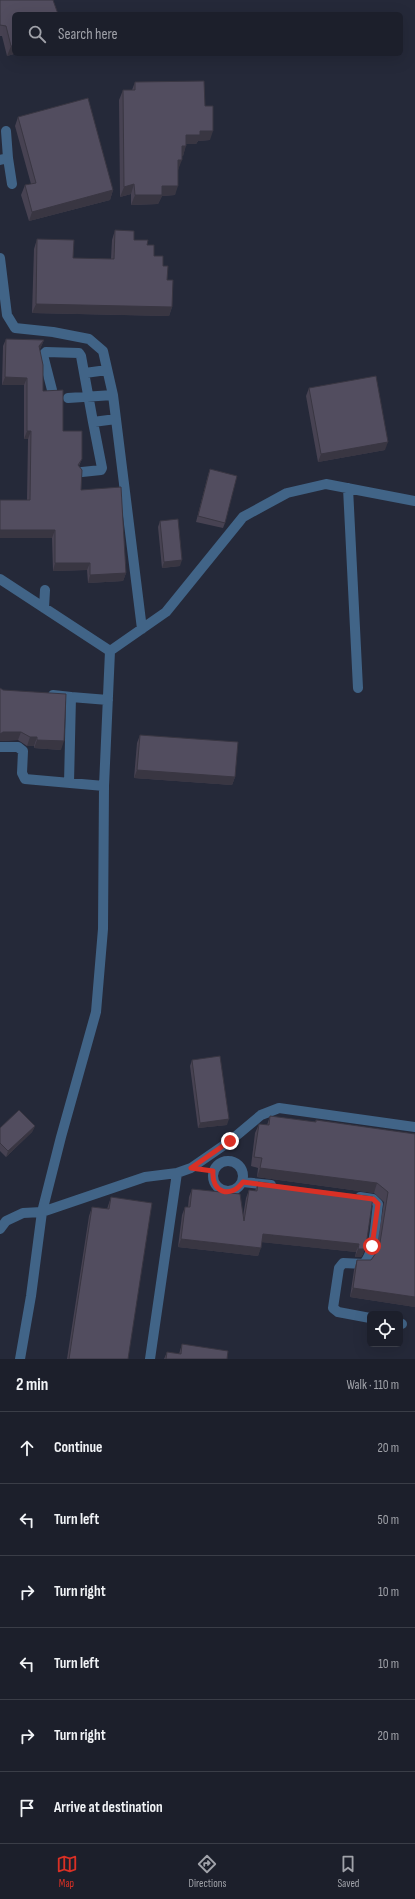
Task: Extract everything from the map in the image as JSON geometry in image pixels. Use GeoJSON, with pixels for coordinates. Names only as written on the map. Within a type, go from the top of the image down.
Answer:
{"type":"FeatureCollection","features":[{"type":"Feature","properties":{"kind":"street"},"geometry":{"type":"LineString","coordinates":[[6,131],[4,159],[12,184]]}},
{"type":"Feature","properties":{"kind":"street"},"geometry":{"type":"LineString","coordinates":[[0,258],[7,315],[15,328],[53,332],[89,339],[103,351],[113,395],[142,629]]}},
{"type":"Feature","properties":{"kind":"street"},"geometry":{"type":"LineString","coordinates":[[52,390],[44,355],[46,352],[79,353],[85,373],[102,468],[101,470],[82,472]]}},
{"type":"Feature","properties":{"kind":"street"},"geometry":{"type":"LineString","coordinates":[[85,373],[107,370]]}},
{"type":"Feature","properties":{"kind":"street"},"geometry":{"type":"LineString","coordinates":[[68,398],[113,395]]}},
{"type":"Feature","properties":{"kind":"street"},"geometry":{"type":"LineString","coordinates":[[94,422],[116,420]]}},
{"type":"Feature","properties":{"kind":"street"},"geometry":{"type":"LineString","coordinates":[[110,651],[166,612],[243,517],[287,493],[326,484],[415,500]]}},
{"type":"Feature","properties":{"kind":"street"},"geometry":{"type":"LineString","coordinates":[[348,488],[358,688]]}},
{"type":"Feature","properties":{"kind":"street"},"geometry":{"type":"LineString","coordinates":[[0,579],[110,651]]}},
{"type":"Feature","properties":{"kind":"street"},"geometry":{"type":"LineString","coordinates":[[44,608],[45,590]]}},
{"type":"Feature","properties":{"kind":"street"},"geometry":{"type":"LineString","coordinates":[[20,1359],[31,1296],[42,1212],[63,1129],[96,1012],[102,929],[104,786],[110,651]]}},
{"type":"Feature","properties":{"kind":"street"},"geometry":{"type":"LineString","coordinates":[[40,695],[71,696],[108,700]]}},
{"type":"Feature","properties":{"kind":"street"},"geometry":{"type":"LineString","coordinates":[[69,783],[71,696]]}},
{"type":"Feature","properties":{"kind":"street"},"geometry":{"type":"LineString","coordinates":[[0,747],[18,747],[23,751],[22,773],[25,779],[104,786]]}},
{"type":"Feature","properties":{"kind":"street"},"geometry":{"type":"LineString","coordinates":[[0,1229],[6,1221],[23,1213],[42,1212],[145,1177],[177,1174],[191,1168],[230,1141],[261,1116],[279,1108],[415,1127]]}},
{"type":"Feature","properties":{"kind":"street"},"geometry":{"type":"LineString","coordinates":[[232,1161],[240,1166],[244,1173],[243,1182],[238,1188],[230,1192],[222,1191],[216,1186],[212,1179],[213,1171],[221,1163],[232,1161]]}},
{"type":"Feature","properties":{"kind":"street"},"geometry":{"type":"LineString","coordinates":[[191,1168],[213,1171]]}},
{"type":"Feature","properties":{"kind":"street"},"geometry":{"type":"LineString","coordinates":[[150,1359],[177,1174]]}},
{"type":"Feature","properties":{"kind":"street"},"geometry":{"type":"LineString","coordinates":[[243,1182],[281,1187]]}},
{"type":"Feature","properties":{"kind":"street"},"geometry":{"type":"LineString","coordinates":[[350,1196],[373,1199],[378,1204],[372,1246],[369,1257],[364,1264],[343,1263],[338,1268],[333,1308],[338,1312],[367,1317]]}},
{"type":"Feature","properties":{"kind":"building"},"geometry":{"type":"Polygon","coordinates":[[[0,0],[53,0],[57,12],[12,12],[12,46],[6,26],[0,25],[0,0]]]}},
{"type":"Feature","properties":{"kind":"building"},"geometry":{"type":"Polygon","coordinates":[[[204,81],[205,106],[213,106],[213,131],[200,131],[200,135],[186,135],[186,146],[182,146],[182,160],[178,160],[178,186],[162,186],[162,195],[135,195],[134,184],[124,187],[123,90],[135,90],[135,82],[204,81]]]}},
{"type":"Feature","properties":{"kind":"building"},"geometry":{"type":"Polygon","coordinates":[[[88,98],[113,190],[32,212],[25,185],[36,183],[18,117],[88,98]]]}},
{"type":"Feature","properties":{"kind":"building"},"geometry":{"type":"Polygon","coordinates":[[[115,230],[134,231],[134,240],[148,240],[147,245],[154,245],[154,256],[163,256],[163,266],[168,266],[167,280],[173,280],[172,307],[36,304],[37,239],[74,240],[73,258],[114,259],[115,230]]]}},
{"type":"Feature","properties":{"kind":"building"},"geometry":{"type":"Polygon","coordinates":[[[6,339],[44,340],[39,346],[43,365],[43,391],[63,390],[63,431],[82,431],[82,459],[78,465],[82,470],[81,490],[121,487],[126,573],[90,575],[90,563],[55,563],[55,530],[0,530],[0,500],[30,500],[31,431],[27,431],[27,378],[5,377],[6,339]]]}},
{"type":"Feature","properties":{"kind":"building"},"geometry":{"type":"Polygon","coordinates":[[[376,376],[388,442],[321,454],[309,388],[376,376]]]}},
{"type":"Feature","properties":{"kind":"building"},"geometry":{"type":"Polygon","coordinates":[[[210,469],[237,476],[225,523],[198,516],[210,469]]]}},
{"type":"Feature","properties":{"kind":"building"},"geometry":{"type":"Polygon","coordinates":[[[178,519],[182,560],[164,562],[160,521],[178,519]]]}},
{"type":"Feature","properties":{"kind":"building"},"geometry":{"type":"Polygon","coordinates":[[[0,688],[3,690],[66,694],[64,741],[37,740],[37,737],[30,737],[21,732],[3,732],[0,734],[0,688]]]}},
{"type":"Feature","properties":{"kind":"building"},"geometry":{"type":"Polygon","coordinates":[[[140,735],[238,742],[235,777],[137,770],[140,735]]]}},
{"type":"Feature","properties":{"kind":"building"},"geometry":{"type":"Polygon","coordinates":[[[220,1056],[229,1119],[200,1123],[192,1060],[220,1056]]]}},
{"type":"Feature","properties":{"kind":"building"},"geometry":{"type":"Polygon","coordinates":[[[19,1110],[35,1126],[8,1151],[0,1143],[0,1128],[19,1110]]]}},
{"type":"Feature","properties":{"kind":"building"},"geometry":{"type":"Polygon","coordinates":[[[270,1116],[316,1122],[316,1120],[415,1134],[415,1297],[353,1288],[357,1260],[371,1260],[379,1249],[388,1192],[377,1183],[260,1168],[262,1158],[254,1157],[259,1124],[269,1125],[270,1116]]]}},
{"type":"Feature","properties":{"kind":"building"},"geometry":{"type":"Polygon","coordinates":[[[258,1182],[373,1197],[366,1246],[364,1249],[358,1249],[359,1244],[263,1234],[261,1248],[181,1239],[185,1207],[190,1207],[192,1189],[240,1194],[244,1221],[249,1190],[257,1191],[258,1182]]]}},
{"type":"Feature","properties":{"kind":"building"},"geometry":{"type":"Polygon","coordinates":[[[111,1197],[152,1203],[128,1359],[69,1359],[92,1207],[109,1209],[111,1197]]]}},
{"type":"Feature","properties":{"kind":"building"},"geometry":{"type":"Polygon","coordinates":[[[182,1344],[228,1351],[227,1359],[166,1359],[167,1352],[181,1354],[182,1344]]]}},
{"type":"Feature","properties":{"kind":"route"},"geometry":{"type":"LineString","coordinates":[[230,1141],[191,1168],[213,1171],[212,1179],[216,1186],[222,1191],[230,1192],[238,1188],[243,1182],[373,1199],[378,1204],[372,1246]]}}]}
